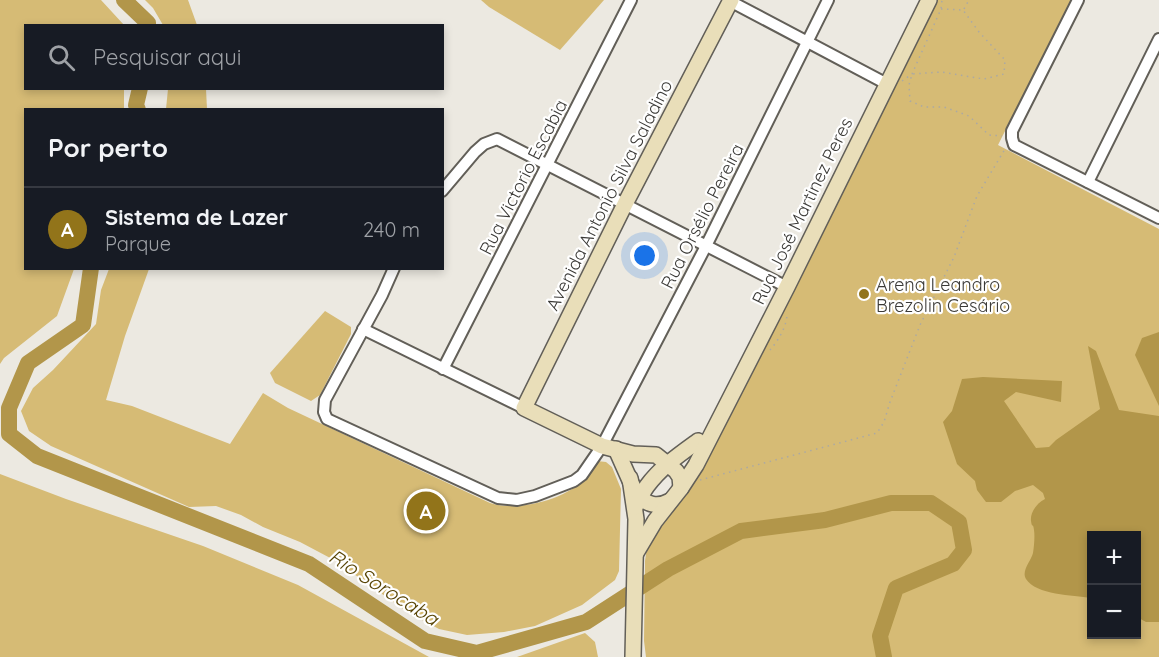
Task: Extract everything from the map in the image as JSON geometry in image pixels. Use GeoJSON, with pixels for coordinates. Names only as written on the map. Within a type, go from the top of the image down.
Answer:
{"type":"FeatureCollection","features":[{"type":"Feature","properties":{"kind":"main road","name":"Avenida Antonio Silva Saladino"},"geometry":{"type":"LineString","coordinates":[[524,408],[730,0]]}},
{"type":"Feature","properties":{"kind":"main road","name":"Rua José Martinez Peres"},"geometry":{"type":"LineString","coordinates":[[636,556],[670,501],[688,485],[704,440],[787,287],[887,84],[935,5]]}},
{"type":"Feature","properties":{"kind":"main road"},"geometry":{"type":"LineString","coordinates":[[524,408],[609,447],[633,454],[656,455],[668,463],[688,485]]}},
{"type":"Feature","properties":{"kind":"main road","name":"Rua José Martinez Peres"},"geometry":{"type":"LineString","coordinates":[[638,503],[647,486],[668,463],[704,440]]}},
{"type":"Feature","properties":{"kind":"main road"},"geometry":{"type":"LineString","coordinates":[[649,454],[704,440]]}},
{"type":"Feature","properties":{"kind":"main road"},"geometry":{"type":"LineString","coordinates":[[609,447],[630,478],[638,503],[633,657]]}},
{"type":"Feature","properties":{"kind":"main road"},"geometry":{"type":"LineString","coordinates":[[638,503],[658,506],[670,501]]}},
{"type":"Feature","properties":{"kind":"street","name":"Rua Victorio Escabia"},"geometry":{"type":"LineString","coordinates":[[443,369],[631,0]]}},
{"type":"Feature","properties":{"kind":"street"},"geometry":{"type":"LineString","coordinates":[[730,0],[887,84]]}},
{"type":"Feature","properties":{"kind":"street","name":"Rua Orsélio Pereira"},"geometry":{"type":"LineString","coordinates":[[609,447],[828,0]]}},
{"type":"Feature","properties":{"kind":"street"},"geometry":{"type":"LineString","coordinates":[[1078,0],[1012,131],[1014,144],[1159,218]]}},
{"type":"Feature","properties":{"kind":"street"},"geometry":{"type":"LineString","coordinates":[[1088,182],[1159,39]]}},
{"type":"Feature","properties":{"kind":"street"},"geometry":{"type":"LineString","coordinates":[[444,189],[475,152],[484,144],[497,139],[787,287]]}},
{"type":"Feature","properties":{"kind":"street"},"geometry":{"type":"LineString","coordinates":[[393,270],[325,400],[324,412],[327,419],[498,498],[517,500],[574,482],[609,447]]}},
{"type":"Feature","properties":{"kind":"street"},"geometry":{"type":"LineString","coordinates":[[363,329],[524,408]]}},
{"type":"Feature","properties":{"kind":"path"},"geometry":{"type":"LineString","coordinates":[[963,10],[969,0]]}},
{"type":"Feature","properties":{"kind":"path"},"geometry":{"type":"LineString","coordinates":[[688,485],[877,433],[884,422],[920,325],[954,257],[977,196],[1012,138],[989,135],[969,116],[944,108],[924,107],[910,101],[909,85],[912,74],[941,72],[984,79],[1004,74],[1005,60],[979,32],[963,10],[935,5]]}},
{"type":"Feature","properties":{"kind":"shaded area"},"geometry":{"type":"Polygon","coordinates":[[[0,0],[101,0],[123,24],[24,24],[24,90],[124,90],[124,108],[24,108],[24,270],[74,270],[57,316],[4,358],[0,364],[0,0]]]}},
{"type":"Feature","properties":{"kind":"shaded area"},"geometry":{"type":"Polygon","coordinates":[[[145,0],[188,0],[197,24],[162,24],[145,0]]]}},
{"type":"Feature","properties":{"kind":"shaded area"},"geometry":{"type":"Polygon","coordinates":[[[481,0],[604,0],[560,50],[481,0]]]}},
{"type":"Feature","properties":{"kind":"shaded area"},"geometry":{"type":"Polygon","coordinates":[[[934,0],[1071,0],[998,145],[1159,229],[1159,657],[646,657],[644,641],[647,546],[934,0]]]}},
{"type":"Feature","properties":{"kind":"shaded area"},"geometry":{"type":"Polygon","coordinates":[[[168,90],[206,90],[207,108],[166,108],[168,90]]]}},
{"type":"Feature","properties":{"kind":"shaded area"},"geometry":{"type":"Polygon","coordinates":[[[109,270],[149,270],[125,336],[106,400],[132,406],[230,444],[263,393],[288,408],[490,503],[527,505],[554,498],[578,485],[597,461],[606,462],[612,467],[621,489],[619,571],[615,580],[582,605],[535,626],[504,632],[467,635],[439,629],[409,613],[334,560],[300,542],[216,506],[189,507],[51,446],[29,431],[21,411],[33,388],[96,324],[101,290],[109,270]]]}},
{"type":"Feature","properties":{"kind":"shaded area"},"geometry":{"type":"Polygon","coordinates":[[[325,311],[351,327],[351,334],[320,395],[311,401],[275,383],[270,373],[325,311]]]}},
{"type":"Feature","properties":{"kind":"shaded area"},"geometry":{"type":"Polygon","coordinates":[[[1159,332],[1159,406],[1135,355],[1142,338],[1159,332]]]}},
{"type":"Feature","properties":{"kind":"shaded area"},"geometry":{"type":"Polygon","coordinates":[[[1088,346],[1096,351],[1119,410],[1159,416],[1159,622],[1146,622],[1141,619],[1141,531],[1087,531],[1087,597],[1046,591],[1031,584],[1026,579],[1025,573],[1034,548],[1031,518],[1035,508],[1045,499],[1043,493],[1033,485],[1015,491],[1001,502],[986,502],[977,490],[975,481],[957,464],[943,422],[952,411],[962,379],[983,377],[1062,381],[1061,402],[1016,392],[1004,401],[1036,448],[1049,447],[1100,409],[1088,346]]]}},
{"type":"Feature","properties":{"kind":"shaded area"},"geometry":{"type":"Polygon","coordinates":[[[0,474],[203,546],[298,585],[429,657],[0,657],[0,474]]]}},
{"type":"Feature","properties":{"kind":"shaded area"},"geometry":{"type":"Polygon","coordinates":[[[585,633],[595,642],[598,657],[517,657],[585,633]]]}},
{"type":"Feature","properties":{"kind":"waterway","name":"Rio Sorocaba"},"geometry":{"type":"LineString","coordinates":[[124,0],[148,24]]}},
{"type":"Feature","properties":{"kind":"waterway","name":"Rio Sorocaba"},"geometry":{"type":"LineString","coordinates":[[137,108],[140,90]]}},
{"type":"Feature","properties":{"kind":"waterway","name":"Rio Sorocaba"},"geometry":{"type":"LineString","coordinates":[[91,270],[83,325],[28,363],[9,408],[9,434],[37,456],[309,564],[425,641],[477,653],[586,622],[668,569],[741,531],[825,520],[891,503],[931,503],[959,522],[964,550],[953,564],[896,588],[880,636],[884,657]]}},
{"type":"Feature","properties":{"kind":"place","name":"Arena Leandro Brezolin Cesário"},"geometry":{"type":"Point","coordinates":[864,294]}},
{"type":"Feature","properties":{"kind":"place","name":"Sistema de Lazer"},"geometry":{"type":"Point","coordinates":[426,511]}}]}
